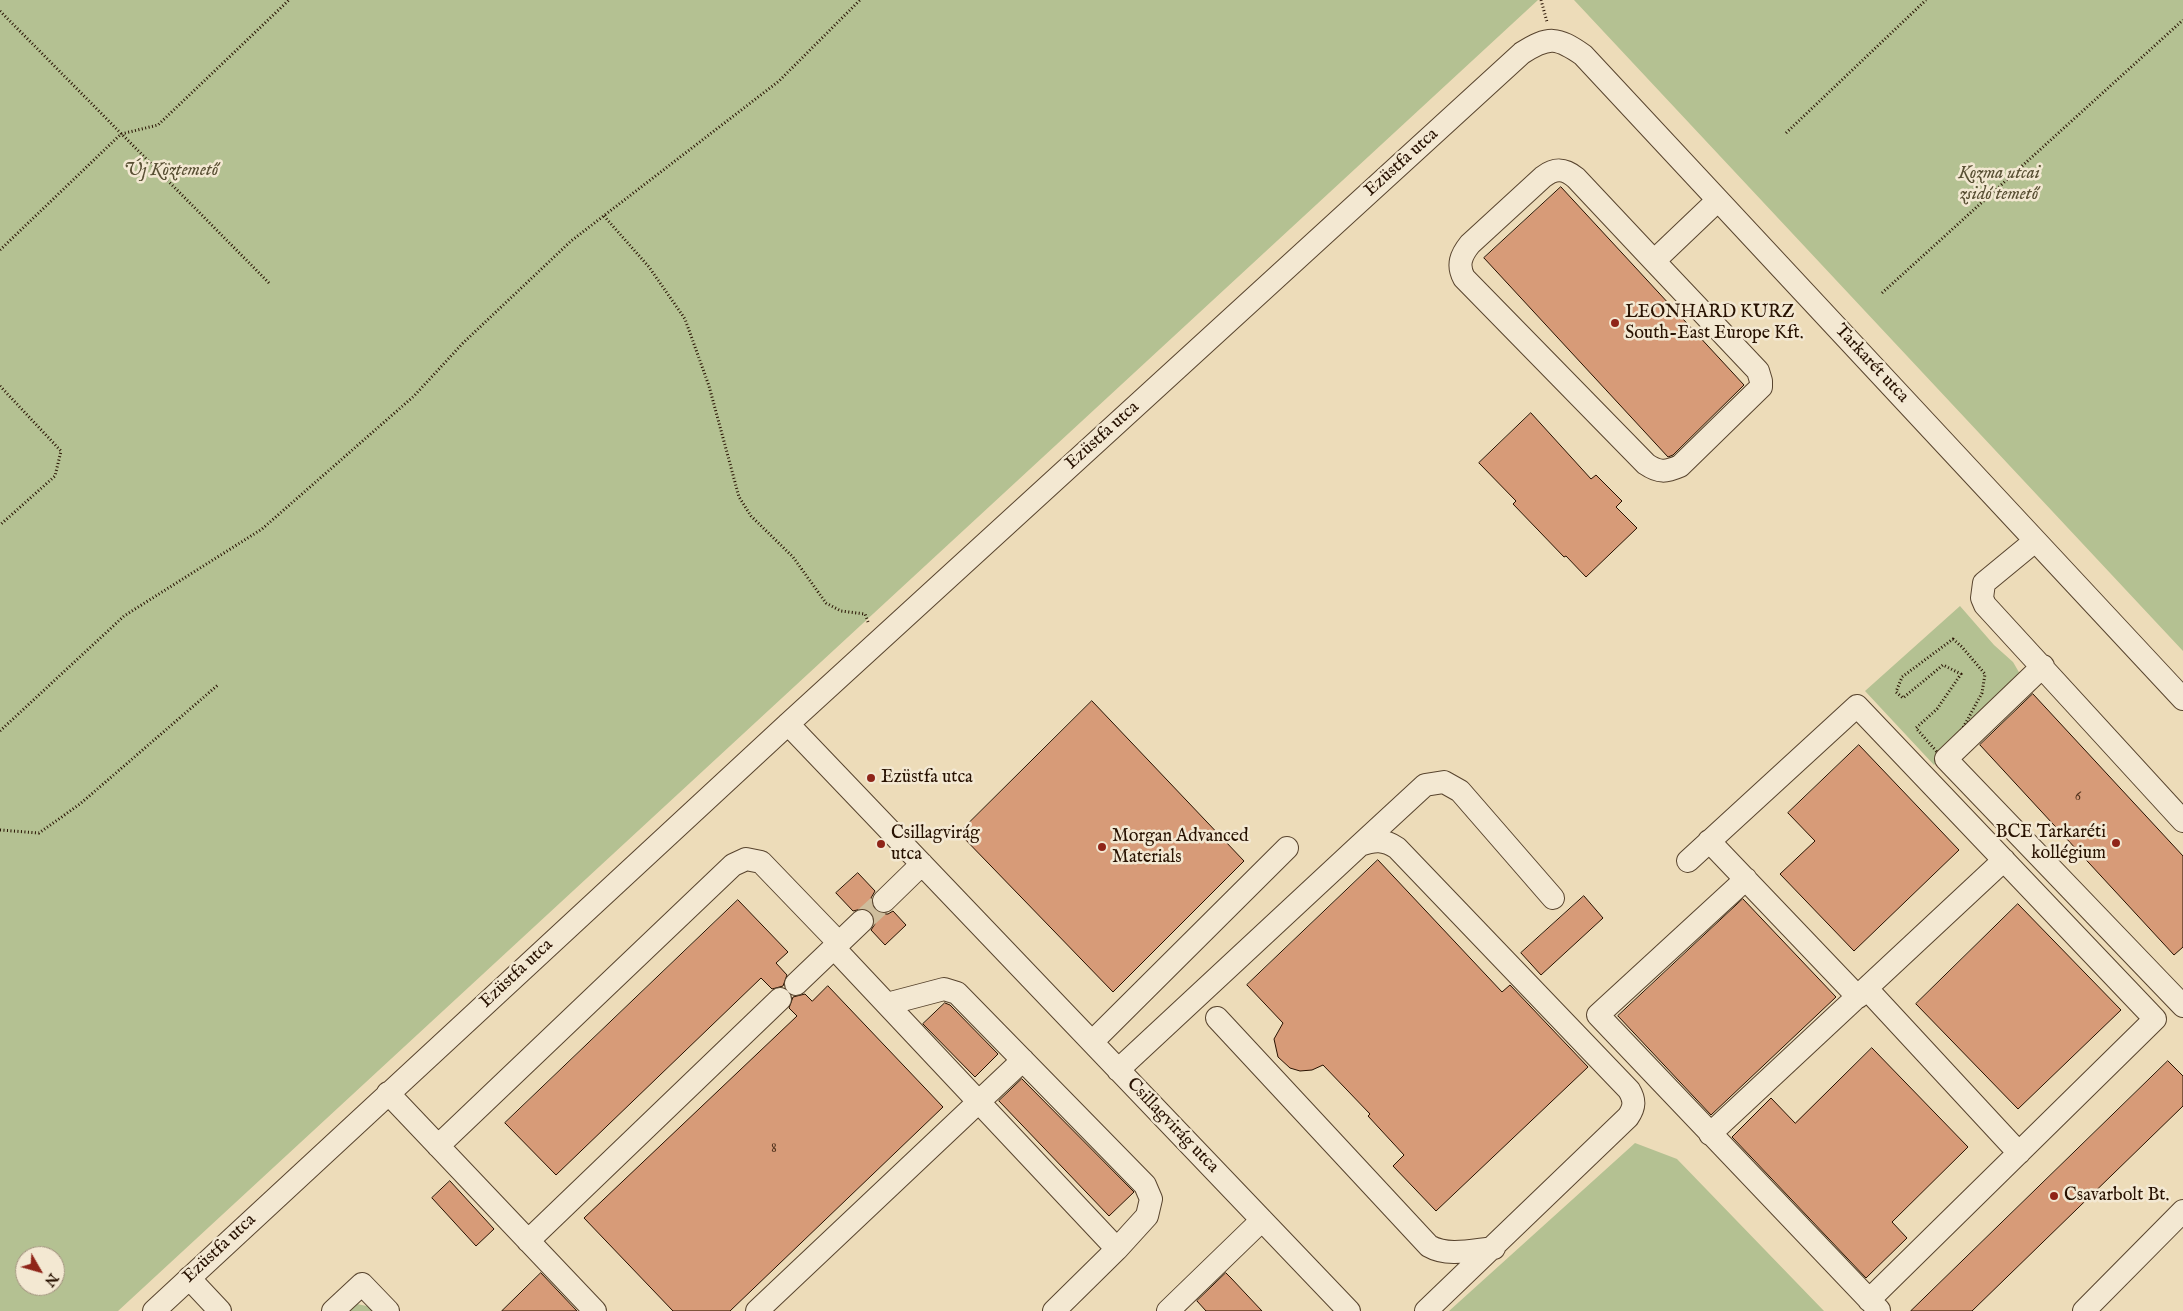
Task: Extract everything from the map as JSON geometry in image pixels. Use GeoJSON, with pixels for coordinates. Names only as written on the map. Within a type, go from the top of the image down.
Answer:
{"type":"FeatureCollection","features":[{"type":"Feature","properties":{"kind":"street","name":"Tarkarét utca"},"geometry":{"type":"LineString","coordinates":[[1552,39],[1567,44],[1583,55],[2183,699]]}},
{"type":"Feature","properties":{"kind":"street","name":"Ezüstfa utca"},"geometry":{"type":"LineString","coordinates":[[165,1307],[189,1278],[870,649],[1522,53],[1536,44],[1552,39]]}},
{"type":"Feature","properties":{"kind":"street"},"geometry":{"type":"LineString","coordinates":[[1557,169],[1564,170],[1576,178],[1654,261],[1758,371],[1761,381],[1757,393],[1680,466],[1666,471],[1654,469],[1646,464],[1464,278],[1460,265],[1464,251],[1470,244],[1543,177],[1550,171],[1557,169]]}},
{"type":"Feature","properties":{"kind":"street"},"geometry":{"type":"LineString","coordinates":[[1654,261],[1718,200]]}},
{"type":"Feature","properties":{"kind":"street"},"geometry":{"type":"LineString","coordinates":[[2035,541],[1984,583],[1982,598],[1985,605],[2043,666],[2183,822]]}},
{"type":"Feature","properties":{"kind":"street"},"geometry":{"type":"LineString","coordinates":[[2043,666],[1946,759],[2183,1006]]}},
{"type":"Feature","properties":{"kind":"street"},"geometry":{"type":"LineString","coordinates":[[1688,861],[1857,706],[2155,1019],[2019,1153],[1874,1306],[1598,1015],[1746,879]]}},
{"type":"Feature","properties":{"kind":"street","name":"Csillagvirág utca"},"geometry":{"type":"LineString","coordinates":[[788,724],[1349,1311]]}},
{"type":"Feature","properties":{"kind":"street"},"geometry":{"type":"LineString","coordinates":[[1118,1070],[1425,785],[1444,782],[1460,790],[1553,898]]}},
{"type":"Feature","properties":{"kind":"street"},"geometry":{"type":"LineString","coordinates":[[1360,845],[1381,840],[1397,848],[1633,1096],[1632,1111],[1628,1117],[1494,1248],[1426,1311]]}},
{"type":"Feature","properties":{"kind":"street"},"geometry":{"type":"LineString","coordinates":[[1709,841],[2019,1153]]}},
{"type":"Feature","properties":{"kind":"street"},"geometry":{"type":"LineString","coordinates":[[1092,1042],[1287,848]]}},
{"type":"Feature","properties":{"kind":"street"},"geometry":{"type":"LineString","coordinates":[[438,1146],[733,865],[746,859],[761,862],[887,1004],[1117,1249]]}},
{"type":"Feature","properties":{"kind":"street"},"geometry":{"type":"LineString","coordinates":[[1710,1134],[2004,860]]}},
{"type":"Feature","properties":{"kind":"street"},"geometry":{"type":"LineString","coordinates":[[884,901],[922,864]]}},
{"type":"Feature","properties":{"kind":"street"},"geometry":{"type":"LineString","coordinates":[[528,1242],[862,921]]}},
{"type":"Feature","properties":{"kind":"street"},"geometry":{"type":"LineString","coordinates":[[887,1004],[944,989],[957,993],[1145,1185],[1151,1199],[1147,1216],[1117,1249],[1054,1311]]}},
{"type":"Feature","properties":{"kind":"street"},"geometry":{"type":"LineString","coordinates":[[1217,1018],[1429,1246],[1437,1250],[1451,1252],[1494,1248]]}},
{"type":"Feature","properties":{"kind":"street"},"geometry":{"type":"LineString","coordinates":[[757,1311],[978,1100],[1023,1060]]}},
{"type":"Feature","properties":{"kind":"street"},"geometry":{"type":"LineString","coordinates":[[388,1093],[594,1311]]}},
{"type":"Feature","properties":{"kind":"street"},"geometry":{"type":"LineString","coordinates":[[2084,1311],[2181,1217]]}},
{"type":"Feature","properties":{"kind":"street"},"geometry":{"type":"LineString","coordinates":[[1168,1311],[1262,1220]]}},
{"type":"Feature","properties":{"kind":"street"},"geometry":{"type":"LineString","coordinates":[[189,1278],[220,1311]]}},
{"type":"Feature","properties":{"kind":"street"},"geometry":{"type":"LineString","coordinates":[[333,1311],[362,1284],[388,1311]]}},
{"type":"Feature","properties":{"kind":"path"},"geometry":{"type":"LineString","coordinates":[[0,250],[121,134],[158,125],[289,0]]}},
{"type":"Feature","properties":{"kind":"path"},"geometry":{"type":"LineString","coordinates":[[0,731],[124,616],[262,529],[414,396],[476,330],[571,240],[779,81],[860,0]]}},
{"type":"Feature","properties":{"kind":"path"},"geometry":{"type":"LineString","coordinates":[[1786,133],[1926,0]]}},
{"type":"Feature","properties":{"kind":"path"},"geometry":{"type":"LineString","coordinates":[[0,11],[270,284]]}},
{"type":"Feature","properties":{"kind":"path"},"geometry":{"type":"LineString","coordinates":[[1882,293],[2183,20]]}},
{"type":"Feature","properties":{"kind":"path"},"geometry":{"type":"LineString","coordinates":[[604,216],[649,267],[685,319],[709,386],[739,497],[751,516],[793,557],[826,603],[841,611],[860,613],[867,616],[870,649]]}},
{"type":"Feature","properties":{"kind":"path"},"geometry":{"type":"LineString","coordinates":[[0,386],[61,451],[55,476],[0,525]]}},
{"type":"Feature","properties":{"kind":"path"},"geometry":{"type":"LineString","coordinates":[[1953,639],[1962,646],[1985,674],[1982,693],[1946,759],[1937,752],[1916,728],[1937,709],[1961,674],[1943,665],[1903,698],[1896,692],[1902,677],[1953,639]]}},
{"type":"Feature","properties":{"kind":"path"},"geometry":{"type":"LineString","coordinates":[[0,830],[39,833],[80,804],[220,684]]}},
{"type":"Feature","properties":{"kind":"green space","name":"Új Köztemető"},"geometry":{"type":"Polygon","coordinates":[[[0,0],[1538,0],[118,1311],[0,1311],[0,0]]]}},
{"type":"Feature","properties":{"kind":"green space","name":"Kozma utcai zsidó temető"},"geometry":{"type":"Polygon","coordinates":[[[1574,0],[2183,0],[2183,651],[1574,0]]]}},
{"type":"Feature","properties":{"kind":"green space"},"geometry":{"type":"Polygon","coordinates":[[[1960,606],[1994,645],[2013,662],[2020,674],[1934,765],[1865,691],[1960,606]]]}},
{"type":"Feature","properties":{"kind":"green space"},"geometry":{"type":"Polygon","coordinates":[[[1635,1143],[1677,1159],[1824,1311],[1449,1311],[1635,1143]]]}},
{"type":"Feature","properties":{"kind":"green space"},"geometry":{"type":"Polygon","coordinates":[[[357,1304],[376,1308],[378,1311],[342,1311],[357,1304]]]}},
{"type":"Feature","properties":{"kind":"building","name":"LEONHARD KURZ South-East Europe Kft."},"geometry":{"type":"Polygon","coordinates":[[[1561,187],[1744,385],[1673,455],[1668,457],[1484,258],[1561,187]]]}},
{"type":"Feature","properties":{"kind":"building"},"geometry":{"type":"Polygon","coordinates":[[[1531,413],[1591,479],[1596,475],[1622,501],[1616,507],[1637,528],[1586,577],[1513,504],[1516,501],[1479,463],[1531,413]]]}},
{"type":"Feature","properties":{"kind":"building"},"geometry":{"type":"Polygon","coordinates":[[[2033,694],[2183,856],[2183,947],[2174,955],[1980,745],[2033,694]]]}},
{"type":"Feature","properties":{"kind":"building","name":"Morgan Advanced Materials"},"geometry":{"type":"Polygon","coordinates":[[[1092,701],[1244,861],[1113,992],[959,833],[1092,701]]]}},
{"type":"Feature","properties":{"kind":"building"},"geometry":{"type":"Polygon","coordinates":[[[1859,745],[1959,850],[1854,951],[1780,874],[1815,841],[1788,813],[1859,745]]]}},
{"type":"Feature","properties":{"kind":"building"},"geometry":{"type":"Polygon","coordinates":[[[1378,860],[1502,992],[1510,985],[1588,1067],[1436,1211],[1393,1166],[1404,1155],[1368,1116],[1370,1114],[1323,1065],[1312,1070],[1300,1071],[1290,1068],[1278,1057],[1274,1039],[1283,1023],[1247,985],[1378,860]]]}},
{"type":"Feature","properties":{"kind":"building"},"geometry":{"type":"Polygon","coordinates":[[[858,873],[875,891],[871,898],[874,910],[881,914],[888,914],[893,911],[906,925],[885,945],[871,930],[875,924],[872,912],[865,908],[853,911],[836,893],[858,873]]]}},
{"type":"Feature","properties":{"kind":"building"},"geometry":{"type":"Polygon","coordinates":[[[1584,896],[1603,918],[1541,975],[1521,953],[1584,896]]]}},
{"type":"Feature","properties":{"kind":"building"},"geometry":{"type":"Polygon","coordinates":[[[1743,899],[1836,997],[1711,1115],[1618,1016],[1743,899]]]}},
{"type":"Feature","properties":{"kind":"building"},"geometry":{"type":"Polygon","coordinates":[[[738,900],[788,952],[776,963],[787,975],[783,986],[772,989],[761,978],[556,1175],[505,1123],[738,900]]]}},
{"type":"Feature","properties":{"kind":"building"},"geometry":{"type":"Polygon","coordinates":[[[2018,904],[2121,1010],[2018,1109],[1916,1004],[2018,904]]]}},
{"type":"Feature","properties":{"kind":"building"},"geometry":{"type":"Polygon","coordinates":[[[828,986],[943,1107],[730,1311],[673,1311],[584,1218],[797,1016],[789,1008],[793,997],[805,994],[812,1001],[828,986]]]}},
{"type":"Feature","properties":{"kind":"building"},"geometry":{"type":"Polygon","coordinates":[[[945,1003],[950,1005],[998,1054],[975,1077],[923,1024],[945,1003]]]}},
{"type":"Feature","properties":{"kind":"building"},"geometry":{"type":"Polygon","coordinates":[[[1872,1048],[1968,1147],[1892,1222],[1907,1238],[1866,1278],[1732,1137],[1771,1098],[1795,1123],[1872,1048]]]}},
{"type":"Feature","properties":{"kind":"building"},"geometry":{"type":"Polygon","coordinates":[[[2168,1061],[2183,1076],[2183,1106],[1972,1311],[1911,1311],[2168,1061]]]}},
{"type":"Feature","properties":{"kind":"building"},"geometry":{"type":"Polygon","coordinates":[[[1022,1079],[1134,1192],[1109,1216],[999,1101],[1022,1079]]]}},
{"type":"Feature","properties":{"kind":"building"},"geometry":{"type":"Polygon","coordinates":[[[450,1181],[494,1229],[476,1246],[432,1198],[450,1181]]]}},
{"type":"Feature","properties":{"kind":"building"},"geometry":{"type":"Polygon","coordinates":[[[541,1273],[577,1311],[502,1311],[541,1273]]]}},
{"type":"Feature","properties":{"kind":"building"},"geometry":{"type":"Polygon","coordinates":[[[1226,1273],[1262,1311],[1206,1311],[1197,1301],[1226,1273]]]}},
{"type":"Feature","properties":{"kind":"tunnel"},"geometry":{"type":"LineString","coordinates":[[862,921],[884,901]]}},
{"type":"Feature","properties":{"kind":"place","name":"LEONHARD KURZ South-East Europe Kft."},"geometry":{"type":"Point","coordinates":[1615,323]}},
{"type":"Feature","properties":{"kind":"place","name":"Ezüstfa utca"},"geometry":{"type":"Point","coordinates":[871,778]}},
{"type":"Feature","properties":{"kind":"place","name":"BCE Tarkaréti kollégium"},"geometry":{"type":"Point","coordinates":[2116,843]}},
{"type":"Feature","properties":{"kind":"place","name":"Csillagvirág utca"},"geometry":{"type":"Point","coordinates":[881,844]}},
{"type":"Feature","properties":{"kind":"place","name":"Morgan Advanced Materials"},"geometry":{"type":"Point","coordinates":[1102,847]}},
{"type":"Feature","properties":{"kind":"place","name":"Csavarbolt Bt."},"geometry":{"type":"Point","coordinates":[2054,1196]}}]}
